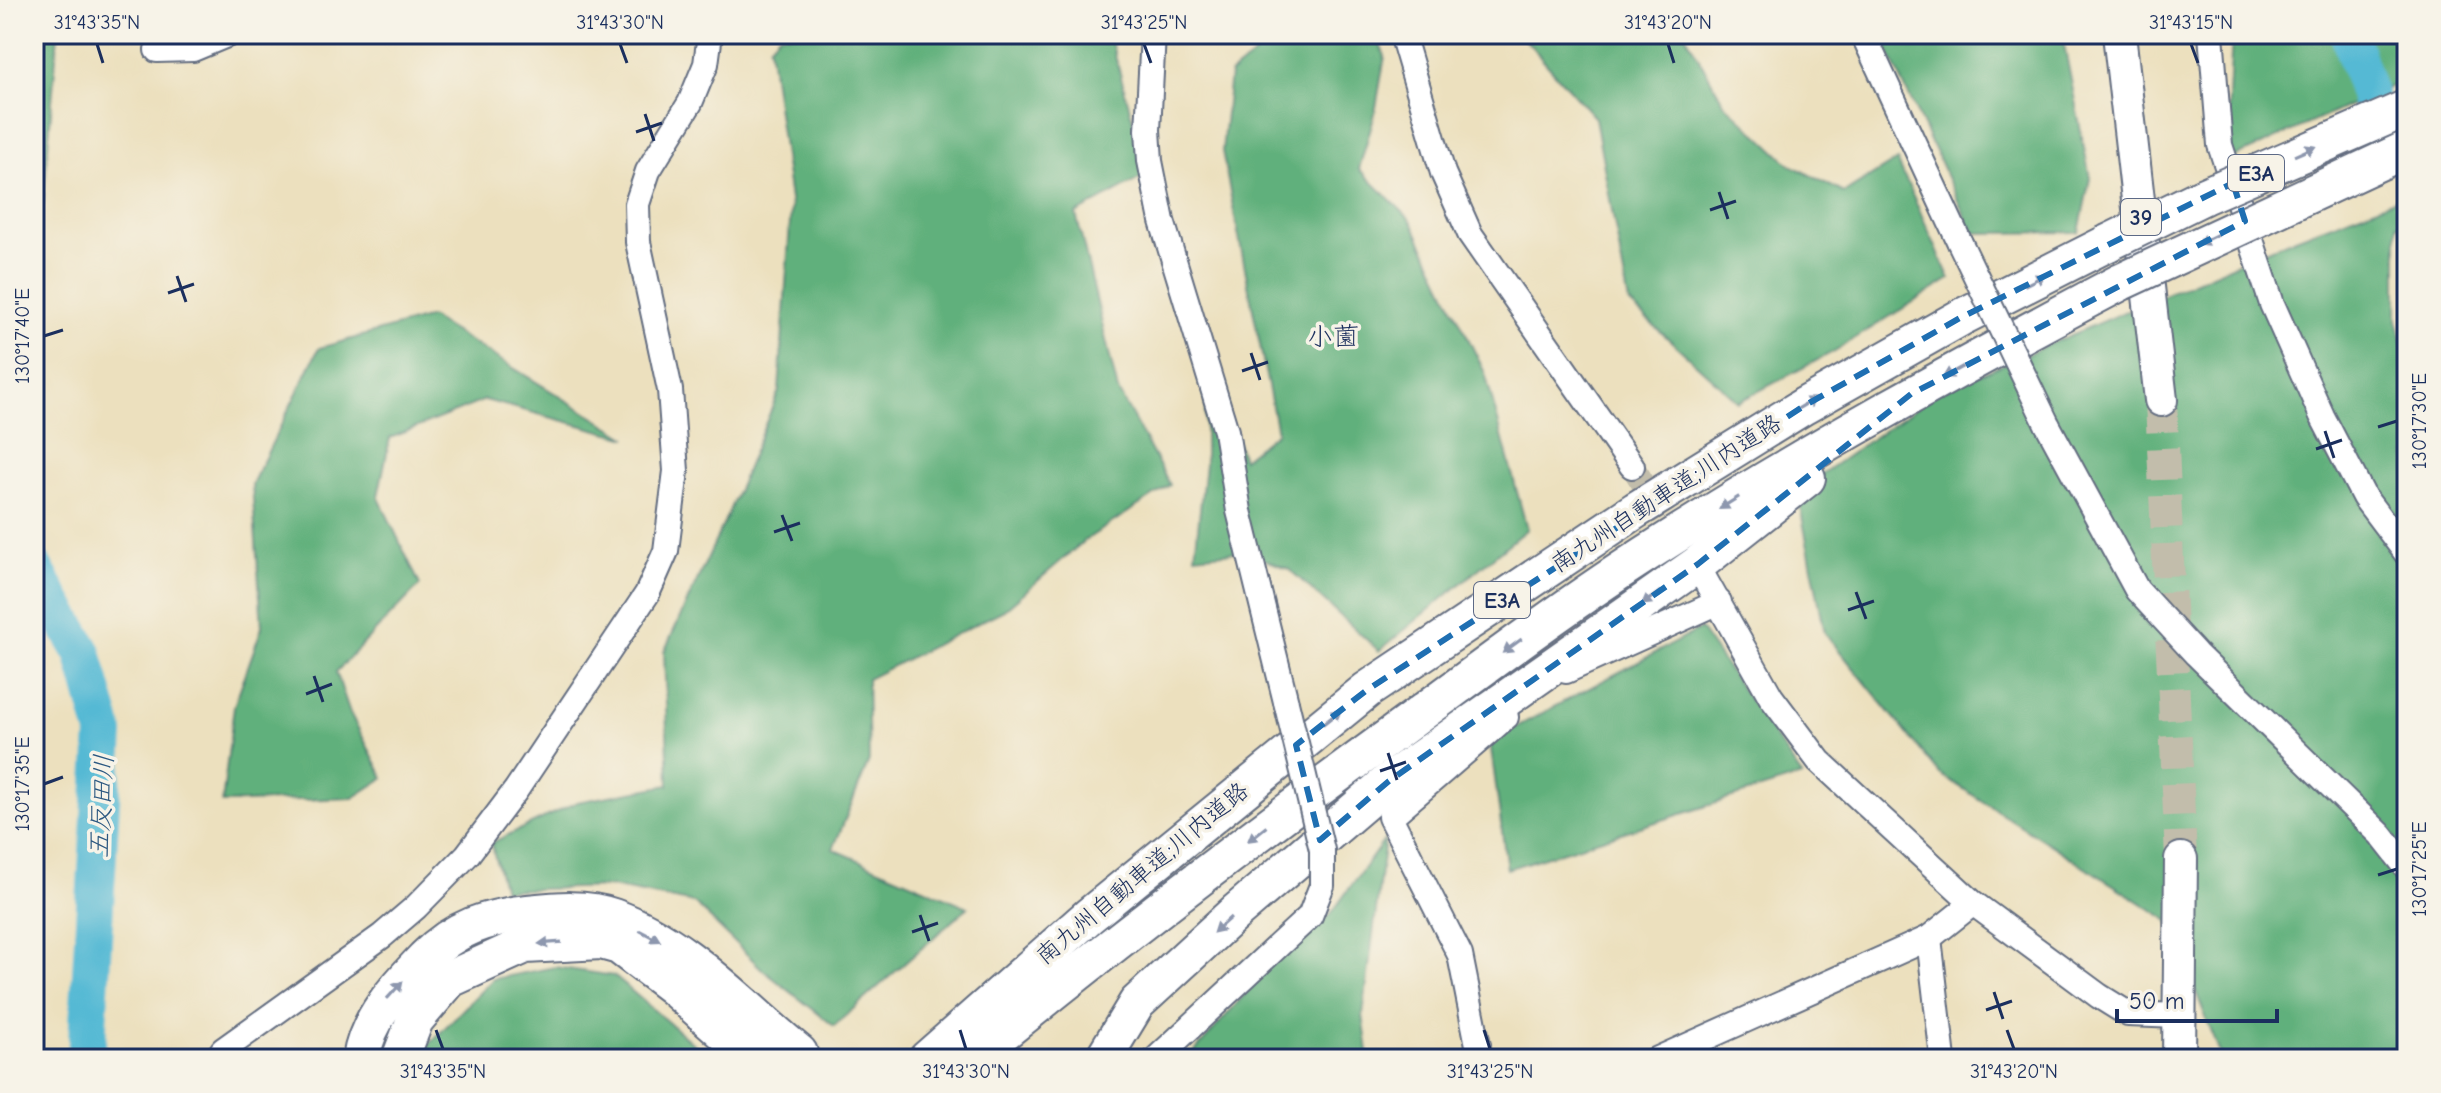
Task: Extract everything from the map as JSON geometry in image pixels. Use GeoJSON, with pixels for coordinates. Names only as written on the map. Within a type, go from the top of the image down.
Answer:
{"type":"FeatureCollection","features":[{"type":"Feature","properties":{"kind":"highway","name":"南九州自動車道;川内道路"},"geometry":{"type":"LineString","coordinates":[[927,1059],[1202,821],[1367,690],[1636,510],[1892,355],[2204,196],[2407,108]]}},
{"type":"Feature","properties":{"kind":"highway","name":"南九州自動車道;川内道路"},"geometry":{"type":"LineString","coordinates":[[971,1059],[1062,984],[1273,822],[1549,619],[1684,530],[1911,394],[2121,282],[2407,149]]}},
{"type":"Feature","properties":{"kind":"highway"},"geometry":{"type":"LineString","coordinates":[[1103,1059],[1137,1003],[1236,912],[1389,781],[1698,564],[1911,394]]}},
{"type":"Feature","properties":{"kind":"highway"},"geometry":{"type":"LineString","coordinates":[[910,1059],[1049,935],[1202,821]]}},
{"type":"Feature","properties":{"kind":"highway"},"geometry":{"type":"LineString","coordinates":[[361,1059],[387,998],[436,947],[489,916],[566,909],[612,916],[666,945],[707,971],[799,1053]]}},
{"type":"Feature","properties":{"kind":"highway"},"geometry":{"type":"LineString","coordinates":[[400,1059],[415,1020],[450,979],[525,945],[601,941],[619,946],[673,987],[754,1059]]}},
{"type":"Feature","properties":{"kind":"main road","name":"39"},"geometry":{"type":"LineString","coordinates":[[2119,34],[2161,400]]}},
{"type":"Feature","properties":{"kind":"main road"},"geometry":{"type":"LineString","coordinates":[[2179,1059],[2181,859]]}},
{"type":"Feature","properties":{"kind":"street"},"geometry":{"type":"LineString","coordinates":[[157,50],[193,49],[229,34]]}},
{"type":"Feature","properties":{"kind":"street"},"geometry":{"type":"LineString","coordinates":[[217,1059],[223,1050],[382,936],[467,855],[516,790],[647,594],[666,551],[676,471],[670,390],[638,242],[637,204],[648,171],[690,103],[706,64],[710,34]]}},
{"type":"Feature","properties":{"kind":"street"},"geometry":{"type":"LineString","coordinates":[[1153,34],[1148,130],[1162,221],[1226,431],[1239,511],[1322,850],[1322,885],[1310,916],[1156,1059]]}},
{"type":"Feature","properties":{"kind":"street"},"geometry":{"type":"LineString","coordinates":[[1402,34],[1443,173],[1470,234],[1632,466]]}},
{"type":"Feature","properties":{"kind":"street"},"geometry":{"type":"LineString","coordinates":[[1863,34],[2047,424],[2137,590],[2196,654],[2370,824],[2407,868]]}},
{"type":"Feature","properties":{"kind":"street"},"geometry":{"type":"LineString","coordinates":[[2211,34],[2220,145],[2272,304],[2322,416],[2364,497],[2407,554]]}},
{"type":"Feature","properties":{"kind":"street"},"geometry":{"type":"LineString","coordinates":[[1703,576],[1771,697],[1819,761],[1973,903],[2128,1014],[2178,1016]]}},
{"type":"Feature","properties":{"kind":"street"},"geometry":{"type":"LineString","coordinates":[[1476,1059],[1478,1045],[1460,955],[1390,817],[1551,678],[1719,602]]}},
{"type":"Feature","properties":{"kind":"street"},"geometry":{"type":"LineString","coordinates":[[1658,1059],[1929,938],[1973,903]]}},
{"type":"Feature","properties":{"kind":"street"},"geometry":{"type":"LineString","coordinates":[[1929,938],[1943,1059]]}},
{"type":"Feature","properties":{"kind":"highlighted area"},"geometry":{"type":"Polygon","coordinates":[[[2233,183],[2245,221],[1911,394],[1698,564],[1389,781],[1320,840],[1296,745],[1367,690],[1804,406],[1960,318],[2233,183]]]}},
{"type":"Feature","properties":{"kind":"green space"},"geometry":{"type":"Polygon","coordinates":[[[34,34],[58,34],[43,203],[34,198],[34,34]]]}},
{"type":"Feature","properties":{"kind":"green space"},"geometry":{"type":"Polygon","coordinates":[[[780,34],[1109,34],[1148,174],[1076,214],[1118,391],[1170,485],[1084,541],[1004,610],[867,679],[869,761],[833,849],[968,907],[834,1026],[763,970],[694,903],[611,887],[504,890],[491,843],[577,802],[669,785],[664,652],[728,514],[779,391],[791,207],[769,46],[780,34]]]}},
{"type":"Feature","properties":{"kind":"green space"},"geometry":{"type":"Polygon","coordinates":[[[1280,34],[1375,34],[1385,56],[1375,113],[1359,169],[1411,220],[1485,373],[1527,529],[1379,651],[1289,569],[1244,551],[1195,556],[1205,464],[1205,353],[1243,459],[1277,432],[1222,151],[1230,74],[1280,34]]]}},
{"type":"Feature","properties":{"kind":"green space"},"geometry":{"type":"Polygon","coordinates":[[[1524,34],[1685,34],[1724,103],[1789,164],[1844,193],[1897,160],[1950,279],[1833,352],[1738,402],[1629,303],[1595,118],[1524,38],[1524,34]]]}},
{"type":"Feature","properties":{"kind":"green space"},"geometry":{"type":"Polygon","coordinates":[[[1880,34],[2048,34],[2063,39],[2090,178],[2079,232],[1973,233],[1880,34]]]}},
{"type":"Feature","properties":{"kind":"green space"},"geometry":{"type":"Polygon","coordinates":[[[2232,34],[2407,34],[2407,79],[2226,161],[2232,34]]]}},
{"type":"Feature","properties":{"kind":"green space"},"geometry":{"type":"Polygon","coordinates":[[[2407,195],[2407,228],[2397,224],[2397,320],[2407,358],[2407,1059],[2222,1059],[2168,920],[1940,774],[1825,633],[1797,491],[1939,392],[2293,239],[2407,195]]]}},
{"type":"Feature","properties":{"kind":"green space"},"geometry":{"type":"Polygon","coordinates":[[[430,317],[628,438],[485,400],[390,438],[378,496],[420,585],[336,672],[350,713],[384,778],[353,798],[222,803],[234,706],[262,627],[252,484],[319,348],[430,317]]]}},
{"type":"Feature","properties":{"kind":"green space"},"geometry":{"type":"Polygon","coordinates":[[[1700,629],[1802,776],[1507,869],[1490,741],[1700,629]]]}},
{"type":"Feature","properties":{"kind":"green space"},"geometry":{"type":"Polygon","coordinates":[[[1385,839],[1363,1015],[1369,1059],[1188,1059],[1266,970],[1330,915],[1385,839]]]}},
{"type":"Feature","properties":{"kind":"green space"},"geometry":{"type":"Polygon","coordinates":[[[555,967],[614,976],[711,1059],[423,1059],[426,1047],[493,979],[555,967]]]}},
{"type":"Feature","properties":{"kind":"waterway"},"geometry":{"type":"LineString","coordinates":[[2349,34],[2371,104],[2396,150]]}},
{"type":"Feature","properties":{"kind":"waterway","name":"五反田川"},"geometry":{"type":"LineString","coordinates":[[34,568],[83,653],[105,733],[86,1059]]}},
{"type":"Feature","properties":{"kind":"tunnel"},"geometry":{"type":"LineString","coordinates":[[2161,400],[2181,859]]}},
{"type":"Feature","properties":{"kind":"tunnel"},"geometry":{"type":"LineString","coordinates":[[1632,466],[1684,547]]}},
{"type":"Feature","properties":{"kind":"district","name":"小薗"},"geometry":{"type":"Point","coordinates":[1333,336]}}]}
